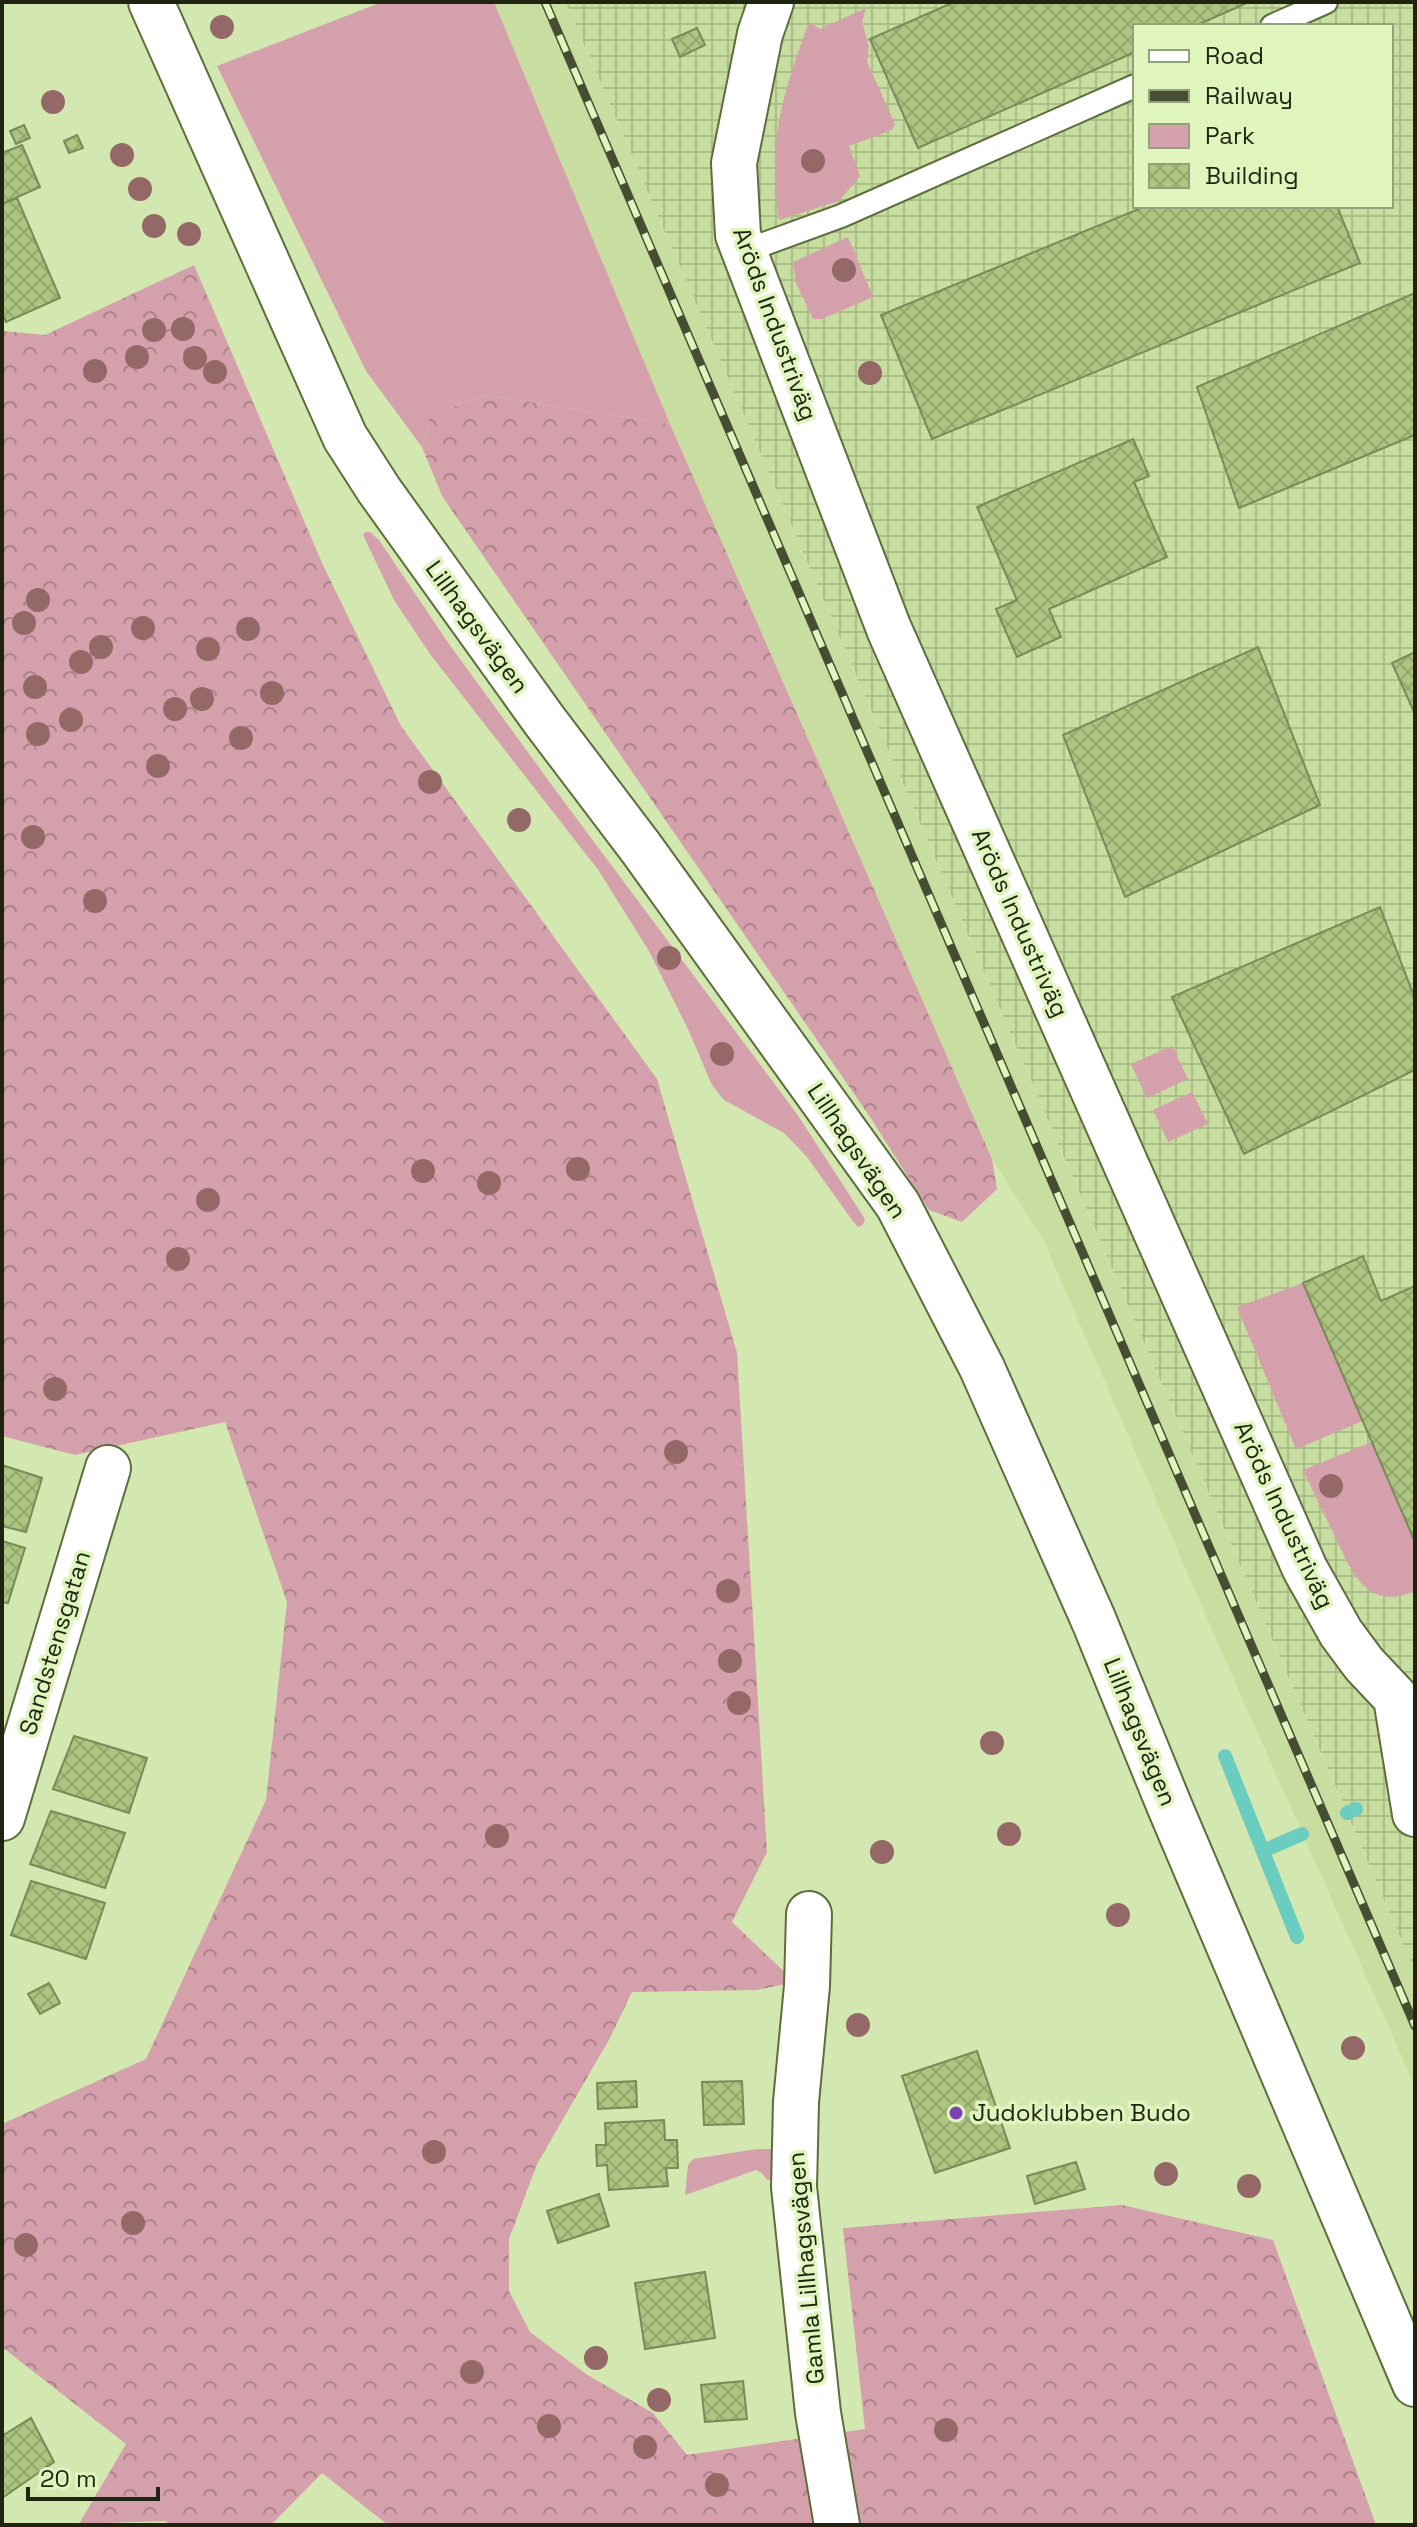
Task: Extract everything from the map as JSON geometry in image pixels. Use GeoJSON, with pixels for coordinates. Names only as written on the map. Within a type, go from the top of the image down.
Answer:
{"type":"FeatureCollection","features":[{"type":"Feature","properties":{"kind":"street","name":"Lillhagsvägen"},"geometry":{"type":"LineString","coordinates":[[151,2],[345,437],[379,490],[544,720],[641,848],[898,1205],[982,1368],[1094,1621],[1415,2384]]}},
{"type":"Feature","properties":{"kind":"street","name":"Aröds Industriväg"},"geometry":{"type":"LineString","coordinates":[[771,2],[760,34],[734,163],[738,235],[889,629],[1305,1569],[1341,1633],[1364,1664],[1405,1706],[1415,1814]]}},
{"type":"Feature","properties":{"kind":"street","name":"Sandstensgatan"},"geometry":{"type":"LineString","coordinates":[[2,1818],[108,1468]]}},
{"type":"Feature","properties":{"kind":"street","name":"Gamla Lillhagsvägen"},"geometry":{"type":"LineString","coordinates":[[809,1914],[807,1986],[796,2102],[794,2187],[818,2413],[837,2525]]}},
{"type":"Feature","properties":{"kind":"lane"},"geometry":{"type":"LineString","coordinates":[[1276,24],[1326,2]]}},
{"type":"Feature","properties":{"kind":"lane"},"geometry":{"type":"LineString","coordinates":[[745,251],[841,216],[1133,87]]}},
{"type":"Feature","properties":{"kind":"shaded area"},"geometry":{"type":"Polygon","coordinates":[[[494,2],[566,2],[1415,1972],[1415,2086],[1227,1664],[1044,1241],[992,1159],[670,424],[494,2]]]}},
{"type":"Feature","properties":{"kind":"shaded area"},"geometry":{"type":"Polygon","coordinates":[[[566,2],[1415,2],[1415,1972],[566,2]]]}},
{"type":"Feature","properties":{"kind":"green space"},"geometry":{"type":"Polygon","coordinates":[[[382,2],[494,2],[670,424],[484,395],[430,416],[422,447],[366,371],[217,66],[382,2]]]}},
{"type":"Feature","properties":{"kind":"green space"},"geometry":{"type":"Polygon","coordinates":[[[866,8],[862,23],[869,46],[867,62],[895,124],[892,130],[849,146],[860,176],[839,201],[779,220],[776,142],[785,95],[809,22],[820,29],[866,8]]]}},
{"type":"Feature","properties":{"kind":"green space"},"geometry":{"type":"Polygon","coordinates":[[[848,237],[873,297],[822,319],[813,319],[796,283],[793,262],[848,237]]]}},
{"type":"Feature","properties":{"kind":"green space"},"geometry":{"type":"Polygon","coordinates":[[[194,265],[323,565],[401,726],[657,1079],[737,1353],[767,1852],[732,1922],[795,1982],[757,1990],[632,1992],[610,2038],[537,2164],[509,2239],[509,2291],[530,2332],[586,2374],[653,2413],[687,2455],[865,2429],[843,2228],[1122,2205],[1273,2240],[1376,2525],[388,2525],[322,2473],[271,2525],[170,2525],[165,2521],[79,2524],[126,2444],[2,2347],[2,2124],[146,2059],[266,1800],[287,1602],[225,1422],[75,1455],[2,1436],[2,331],[45,335],[194,265]]]}},
{"type":"Feature","properties":{"kind":"green space"},"geometry":{"type":"Polygon","coordinates":[[[484,395],[670,424],[992,1159],[997,1189],[962,1222],[929,1210],[870,1117],[442,496],[422,447],[430,416],[484,395]]]}},
{"type":"Feature","properties":{"kind":"green space"},"geometry":{"type":"Polygon","coordinates":[[[370,532],[379,540],[449,644],[797,1114],[865,1219],[863,1225],[858,1227],[807,1157],[784,1133],[724,1100],[712,1085],[649,951],[599,871],[430,654],[394,600],[363,535],[370,532]]]}},
{"type":"Feature","properties":{"kind":"green space"},"geometry":{"type":"Polygon","coordinates":[[[1172,1046],[1188,1079],[1147,1098],[1131,1064],[1172,1046]]]}},
{"type":"Feature","properties":{"kind":"green space"},"geometry":{"type":"Polygon","coordinates":[[[1192,1092],[1208,1124],[1168,1142],[1153,1110],[1192,1092]]]}},
{"type":"Feature","properties":{"kind":"green space"},"geometry":{"type":"Polygon","coordinates":[[[1303,1283],[1363,1421],[1296,1449],[1237,1307],[1303,1283]]]}},
{"type":"Feature","properties":{"kind":"green space"},"geometry":{"type":"Polygon","coordinates":[[[1372,1442],[1415,1542],[1415,1591],[1398,1596],[1383,1596],[1372,1591],[1353,1572],[1303,1470],[1372,1442]]]}},
{"type":"Feature","properties":{"kind":"green space"},"geometry":{"type":"Polygon","coordinates":[[[773,2149],[776,2179],[767,2180],[756,2170],[685,2195],[688,2165],[693,2159],[773,2149]]]}},
{"type":"Feature","properties":{"kind":"building"},"geometry":{"type":"Polygon","coordinates":[[[954,2],[1249,2],[1200,24],[1133,24],[1133,53],[918,148],[870,39],[954,2]]]}},
{"type":"Feature","properties":{"kind":"building"},"geometry":{"type":"Polygon","coordinates":[[[697,28],[705,45],[680,57],[672,39],[697,28]]]}},
{"type":"Feature","properties":{"kind":"building"},"geometry":{"type":"Polygon","coordinates":[[[24,125],[30,138],[16,144],[10,131],[24,125]]]}},
{"type":"Feature","properties":{"kind":"building"},"geometry":{"type":"Polygon","coordinates":[[[77,135],[83,148],[69,153],[64,141],[77,135]]]}},
{"type":"Feature","properties":{"kind":"building"},"geometry":{"type":"Polygon","coordinates":[[[22,145],[40,187],[2,204],[2,153],[22,145]]]}},
{"type":"Feature","properties":{"kind":"building"},"geometry":{"type":"Polygon","coordinates":[[[17,198],[60,298],[6,322],[2,313],[2,204],[17,198]]]}},
{"type":"Feature","properties":{"kind":"building"},"geometry":{"type":"Polygon","coordinates":[[[1141,208],[1338,208],[1360,263],[932,439],[881,315],[1141,208]]]}},
{"type":"Feature","properties":{"kind":"building"},"geometry":{"type":"Polygon","coordinates":[[[1415,293],[1415,435],[1239,508],[1197,387],[1415,293]]]}},
{"type":"Feature","properties":{"kind":"building"},"geometry":{"type":"Polygon","coordinates":[[[1133,439],[1149,476],[1134,482],[1167,557],[1049,609],[1061,637],[1017,657],[996,609],[1017,600],[977,507],[1133,439]]]}},
{"type":"Feature","properties":{"kind":"building"},"geometry":{"type":"Polygon","coordinates":[[[1258,647],[1320,805],[1125,897],[1063,735],[1258,647]]]}},
{"type":"Feature","properties":{"kind":"building"},"geometry":{"type":"Polygon","coordinates":[[[1415,652],[1415,714],[1392,663],[1415,652]]]}},
{"type":"Feature","properties":{"kind":"building"},"geometry":{"type":"Polygon","coordinates":[[[1380,907],[1415,999],[1415,1070],[1244,1154],[1172,997],[1380,907]]]}},
{"type":"Feature","properties":{"kind":"building"},"geometry":{"type":"Polygon","coordinates":[[[1363,1256],[1381,1301],[1415,1286],[1415,1542],[1303,1283],[1363,1256]]]}},
{"type":"Feature","properties":{"kind":"building"},"geometry":{"type":"Polygon","coordinates":[[[2,1465],[42,1478],[26,1532],[2,1526],[2,1465]]]}},
{"type":"Feature","properties":{"kind":"building"},"geometry":{"type":"Polygon","coordinates":[[[2,1541],[25,1548],[8,1603],[2,1602],[2,1541]]]}},
{"type":"Feature","properties":{"kind":"building"},"geometry":{"type":"Polygon","coordinates":[[[74,1736],[147,1758],[129,1813],[53,1789],[74,1736]]]}},
{"type":"Feature","properties":{"kind":"building"},"geometry":{"type":"Polygon","coordinates":[[[51,1811],[125,1833],[105,1888],[30,1864],[51,1811]]]}},
{"type":"Feature","properties":{"kind":"building"},"geometry":{"type":"Polygon","coordinates":[[[31,1881],[105,1903],[86,1959],[11,1935],[31,1881]]]}},
{"type":"Feature","properties":{"kind":"building"},"geometry":{"type":"Polygon","coordinates":[[[49,1983],[60,2003],[40,2014],[28,1994],[49,1983]]]}},
{"type":"Feature","properties":{"kind":"building"},"geometry":{"type":"Polygon","coordinates":[[[977,2051],[1010,2148],[935,2173],[902,2076],[977,2051]]]}},
{"type":"Feature","properties":{"kind":"building"},"geometry":{"type":"Polygon","coordinates":[[[636,2081],[637,2107],[598,2109],[597,2083],[636,2081]]]}},
{"type":"Feature","properties":{"kind":"building"},"geometry":{"type":"Polygon","coordinates":[[[742,2081],[744,2124],[704,2125],[702,2082],[742,2081]]]}},
{"type":"Feature","properties":{"kind":"building"},"geometry":{"type":"Polygon","coordinates":[[[664,2120],[665,2140],[677,2140],[678,2168],[666,2168],[668,2186],[609,2190],[607,2165],[597,2166],[596,2145],[606,2145],[605,2123],[664,2120]]]}},
{"type":"Feature","properties":{"kind":"building"},"geometry":{"type":"Polygon","coordinates":[[[1076,2162],[1085,2189],[1035,2204],[1027,2176],[1076,2162]]]}},
{"type":"Feature","properties":{"kind":"building"},"geometry":{"type":"Polygon","coordinates":[[[599,2194],[609,2226],[558,2243],[547,2211],[599,2194]]]}},
{"type":"Feature","properties":{"kind":"building"},"geometry":{"type":"Polygon","coordinates":[[[705,2272],[715,2338],[645,2349],[635,2283],[705,2272]]]}},
{"type":"Feature","properties":{"kind":"building"},"geometry":{"type":"Polygon","coordinates":[[[743,2381],[747,2419],[705,2422],[701,2385],[743,2381]]]}},
{"type":"Feature","properties":{"kind":"building"},"geometry":{"type":"Polygon","coordinates":[[[31,2418],[54,2462],[2,2498],[2,2436],[31,2418]]]}},
{"type":"Feature","properties":{"kind":"waterway"},"geometry":{"type":"LineString","coordinates":[[1225,1756],[1297,1937]]}},
{"type":"Feature","properties":{"kind":"waterway"},"geometry":{"type":"LineString","coordinates":[[1347,1813],[1356,1809]]}},
{"type":"Feature","properties":{"kind":"waterway"},"geometry":{"type":"LineString","coordinates":[[1263,1851],[1302,1834]]}},
{"type":"Feature","properties":{"kind":"railway"},"geometry":{"type":"LineString","coordinates":[[545,2],[1415,2026]]}},
{"type":"Feature","properties":{"kind":"place","name":"Judoklubben Budo"},"geometry":{"type":"Point","coordinates":[956,2113]}}]}
